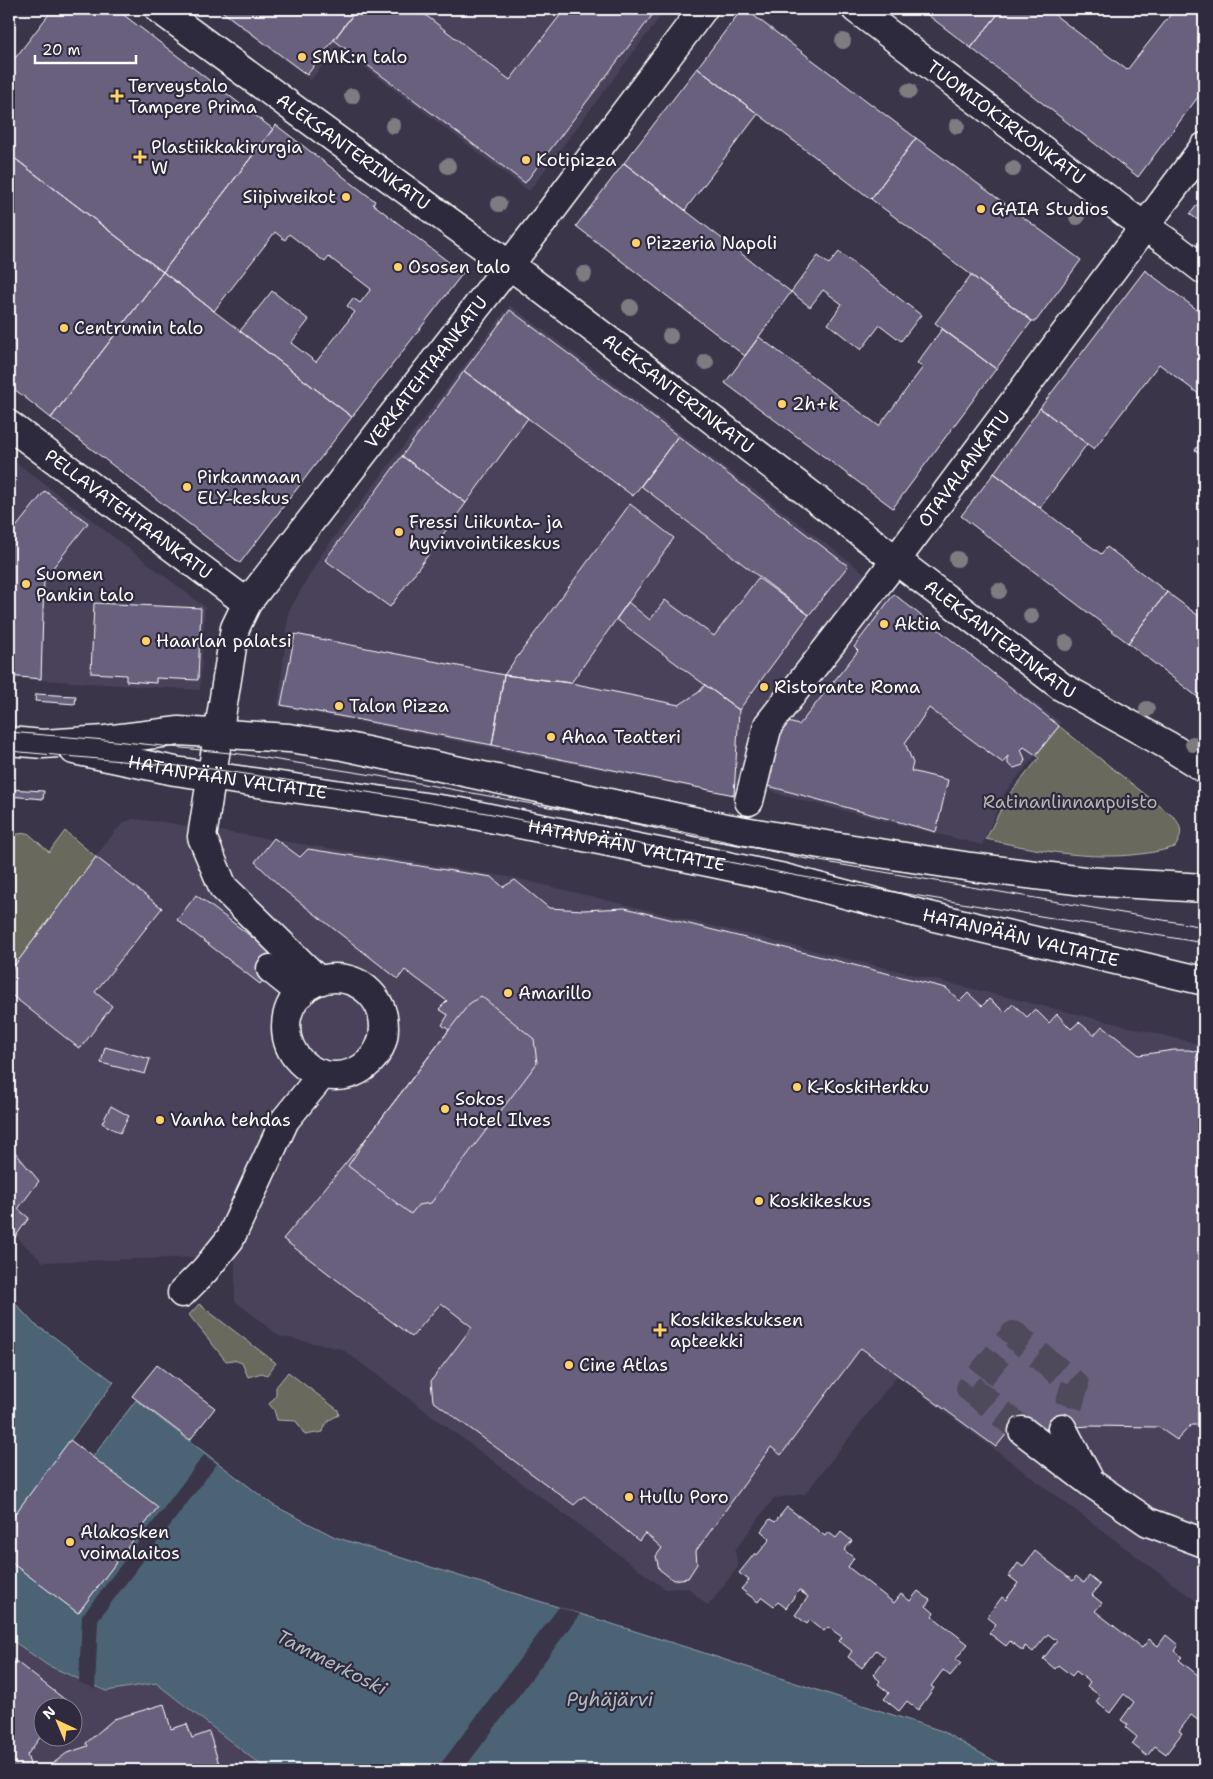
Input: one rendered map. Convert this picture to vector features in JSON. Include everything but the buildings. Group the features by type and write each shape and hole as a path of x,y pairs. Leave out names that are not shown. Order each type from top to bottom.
{"street":[{"name":"ALEKSANTERINKATU","path":"159,9 509,265 1062,687 1167,745 1204,768"},
{"name":"VERKATEHTAANKATU","path":"310,987 223,887 202,837 235,628 246,603 509,265 703,9"},
{"name":"TUOMIOKIRKONKATU","path":"856,9 1204,270"},
{"name":"OTAVALANKATU","path":"749,801 768,725 896,560 1204,147"},
{"name":"PELLAVATEHTAANKATU","path":"9,425 246,603"},
{"name":"HATANPÄÄN VALTATIE","path":"43,744 105,740 180,731 289,738 343,746 721,827 820,844 971,867 1084,881 1204,888"},
{"name":"HATANPÄÄN VALTATIE","path":"9,741 43,744 175,771 460,812 784,878 913,912 1204,981"},
{"path":"271,969 310,987"},
{"path":"334,978 351,980 366,988 378,1001 384,1017 384,1034 380,1050 369,1064 355,1073 338,1077 322,1075 306,1068 294,1055 288,1042 286,1026 289,1012 295,998 310,987 334,978"},
{"path":"182,1293 205,1270 230,1239 285,1120 322,1075"},
{"path":"1062,1428 1091,1483"},
{"path":"1023,1431 1091,1483 1148,1522 1204,1543"}],"shaded area":[{"path":"216,9 666,9 529,191 338,47 311,80"},
{"path":"510,305 867,575 752,724 735,796 278,706 289,611 321,555"},
{"path":"9,457 205,607 200,690 9,678"},
{"path":"886,592 1061,723 1004,794 982,845 780,795 761,784 777,719"},
{"name":"Koskikeskus","path":"133,819 163,822 515,878 1204,1045 1204,1607 897,1376 805,1494 774,1498 735,1550 738,1567 708,1606 688,1588 665,1589 342,1349 279,1336 235,1301 235,1256 43,1262 9,1230 9,973 115,831 125,822"},
{"path":"9,1638 47,1665 106,1691 156,1683 267,1770 9,1770"}],"green space":[{"name":"Ratinanlinnanpuisto","path":"1059,726 1175,818 1181,832 1175,847 1128,855 1080,855 1033,849 986,839 1007,797 1039,758 1036,755"},
{"path":"65,831 96,857 9,973 9,835 28,833 49,852"},
{"path":"199,1304 276,1363 267,1375 262,1373 248,1377 242,1363 234,1360 226,1361 189,1315"},
{"path":"288,1372 338,1410 339,1415 328,1421 323,1432 305,1435 296,1421 277,1420 274,1410 269,1404 276,1396 276,1387"}],"water":[{"path":"9,1291 15,1303 34,1324 114,1382 9,1522"},
{"path":"136,1400 273,1505 335,1537 695,1650 942,1731 998,1763 1006,1770 267,1770 156,1683 106,1691 47,1665 9,1638 9,1573 15,1565 78,1613 158,1507 92,1458"}],"pier":[{"path":"204,1455 217,1464 98,1620 95,1689 79,1682 82,1616"},
{"path":"559,1607 580,1614 463,1770 436,1770"}],"tunnel":[{"path":"1023,1431 970,1388 1014,1335 1075,1385 1062,1428"}],"tram line":[{"path":"9,732 240,754 385,777 674,830 802,858 1204,927"},
{"path":"9,751 212,769 380,794 492,814 798,876 1204,943"}],"place":[{"name":"SMK:n talo","path":"302,57"},
{"name":"Terveystalo Tampere Prima","path":"117,96"},
{"name":"Plastiikkakirurgia W","path":"140,157"},
{"name":"Kotipizza","path":"526,160"},
{"name":"Siipiweikot","path":"346,197"},
{"name":"GAIA Studios","path":"981,209"},
{"name":"Pizzeria Napoli","path":"636,243"},
{"name":"Ososen talo","path":"398,267"},
{"name":"Centrumin talo","path":"64,328"},
{"name":"2h+k","path":"782,404"},
{"name":"Pirkanmaan ELY-keskus","path":"187,487"},
{"name":"Fressi Liikunta- ja hyvinvointikeskus","path":"399,532"},
{"name":"Suomen Pankin talo","path":"26,584"},
{"name":"Aktia","path":"884,624"},
{"name":"Haarlan palatsi","path":"146,641"},
{"name":"Ristorante Roma","path":"764,687"},
{"name":"Talon Pizza","path":"339,706"},
{"name":"Ahaa Teatteri","path":"551,737"},
{"name":"Amarillo","path":"508,993"},
{"name":"K-KoskiHerkku","path":"797,1087"},
{"name":"Sokos Hotel Ilves","path":"445,1109"},
{"name":"Vanha tehdas","path":"160,1120"},
{"name":"Koskikeskus","path":"759,1201"},
{"name":"Koskikeskuksen apteekki","path":"660,1330"},
{"name":"Cine Atlas","path":"569,1365"},
{"name":"Hullu Poro","path":"629,1497"},
{"name":"Alakosken voimalaitos","path":"70,1542"}],"water label":[{"name":"Tammerkoski","path":"332,1662"},
{"name":"Pyhäjärvi","path":"610,1699"}]}
